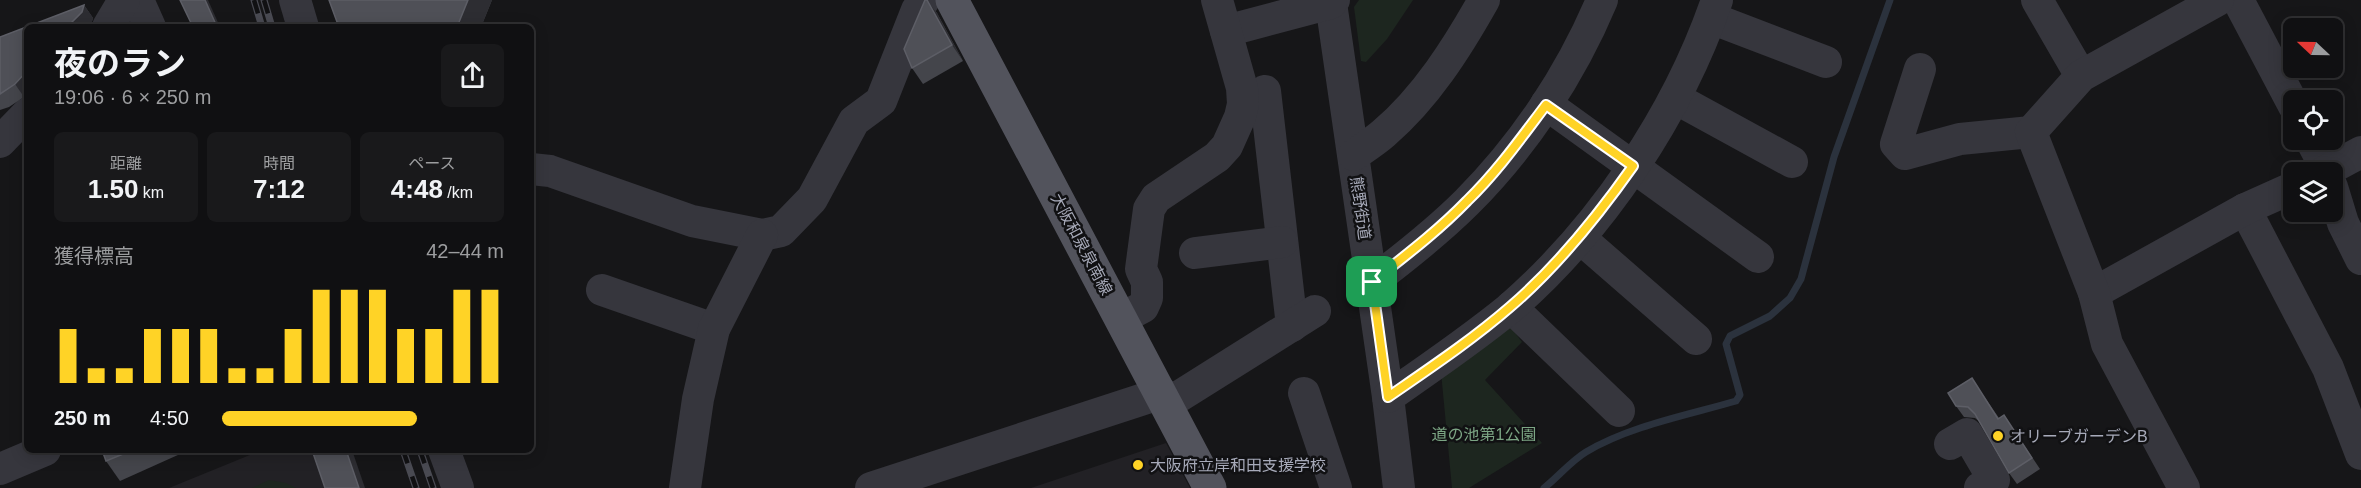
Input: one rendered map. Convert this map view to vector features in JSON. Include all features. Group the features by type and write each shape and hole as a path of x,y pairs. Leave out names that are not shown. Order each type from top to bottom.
{"main road":[{"name":"大阪和泉泉南線","path":"952,0 1165,399 1210,488"}],"street":[{"path":"110,24 124,0"},
{"path":"138,0 149,24"},
{"path":"294,0 302,24"},
{"path":"534,169 550,171 692,221 762,235 781,231 812,199 854,121 881,101 917,10 924,0"},
{"path":"1122,318 1143,307 1147,298 1147,282 1142,269 1149,209 1156,198 1217,157 1227,146 1240,117 1243,104 1242,88 1217,0"},
{"path":"1354,155 1384,133 1415,101 1442,68 1484,0"},
{"path":"1372,282 1436,230 1495,172 1546,105 1573,59 1602,0"},
{"path":"2037,0 2081,76"},
{"path":"1920,69 1896,144 1905,154 1960,139 2031,132 2081,76 2217,0"},
{"path":"2238,0 2286,90"},
{"path":"1226,31 1289,7 1333,2"},
{"name":"熊野街道","path":"1333,2 1399,488"},
{"path":"1388,397 1463,345 1511,307 1580,238 1633,166 1675,98 1714,9 1826,63"},
{"path":"872,488 1165,399 1304,318 1282,242 1264,91"},
{"path":"1675,98 1792,162"},
{"path":"1546,105 1758,257"},
{"path":"0,142 24,117"},
{"path":"2031,132 2094,293 2107,344 2184,488"},
{"path":"2343,165 2361,152"},
{"path":"2094,293 2245,209 2283,192"},
{"path":"2245,209 2328,368 2361,454"},
{"path":"2343,222 2361,259"},
{"path":"685,488 698,399 714,328 762,235"},
{"path":"1580,238 1696,339"},
{"path":"1195,253 1282,242"},
{"path":"602,290 714,328"},
{"path":"1511,307 1619,411"},
{"path":"1304,393 1336,488"},
{"path":"1950,444 1967,434 1994,480 1980,488"},
{"path":"0,470 38,453"},
{"path":"445,453 458,488"}],"shaded area":[{"name":"大阪府立岸和田支援学校","path":"1166,443 1190,488 1031,488"},
{"path":"255,453 315,453 328,488 169,488"}],"green space":[{"path":"1359,0 1413,0 1387,39 1366,62 1361,61 1354,7"},
{"name":"道の池第1公園","path":"1507,322 1522,342 1485,380 1542,443 1469,488 1452,488 1441,372"},
{"path":"269,480 286,483 296,488 252,488"}],"building":[{"path":"180,0 205,0 216,24 192,24"},
{"path":"329,0 468,0 458,24 342,24 337,22"},
{"path":"925,0 952,45 912,68 904,49"},
{"path":"84,5 82,12 70,24 34,24"},
{"path":"24,28 24,74 15,84 0,94 0,37"},
{"name":"オリーブガーデンB","path":"1972,378 1998,419 2004,415 2032,458 2009,473 1975,414 1968,407 1956,406 1948,393"},
{"path":"103,453 126,453 106,461"},
{"path":"313,453 347,453 359,488 325,488"}],"waterway":[{"path":"1544,488 1580,456 1603,443 1640,428 1736,401 1740,395 1726,344 1730,336 1770,316 1790,298 1801,279 1834,157 1890,0"}],"railway":[{"path":"254,0 261,24"},
{"path":"264,0 271,24"},
{"path":"404,453 416,488"},
{"path":"421,453 433,488"}],"place":[{"name":"オリーブガーデンB","path":"1998,436"},
{"name":"大阪府立岸和田支援学校","path":"1138,465"}],"route":[{"path":"1546,105 1633,166 1580,238 1511,307 1463,345 1388,397 1372,282 1467,202 1495,172 1546,105"}]}
